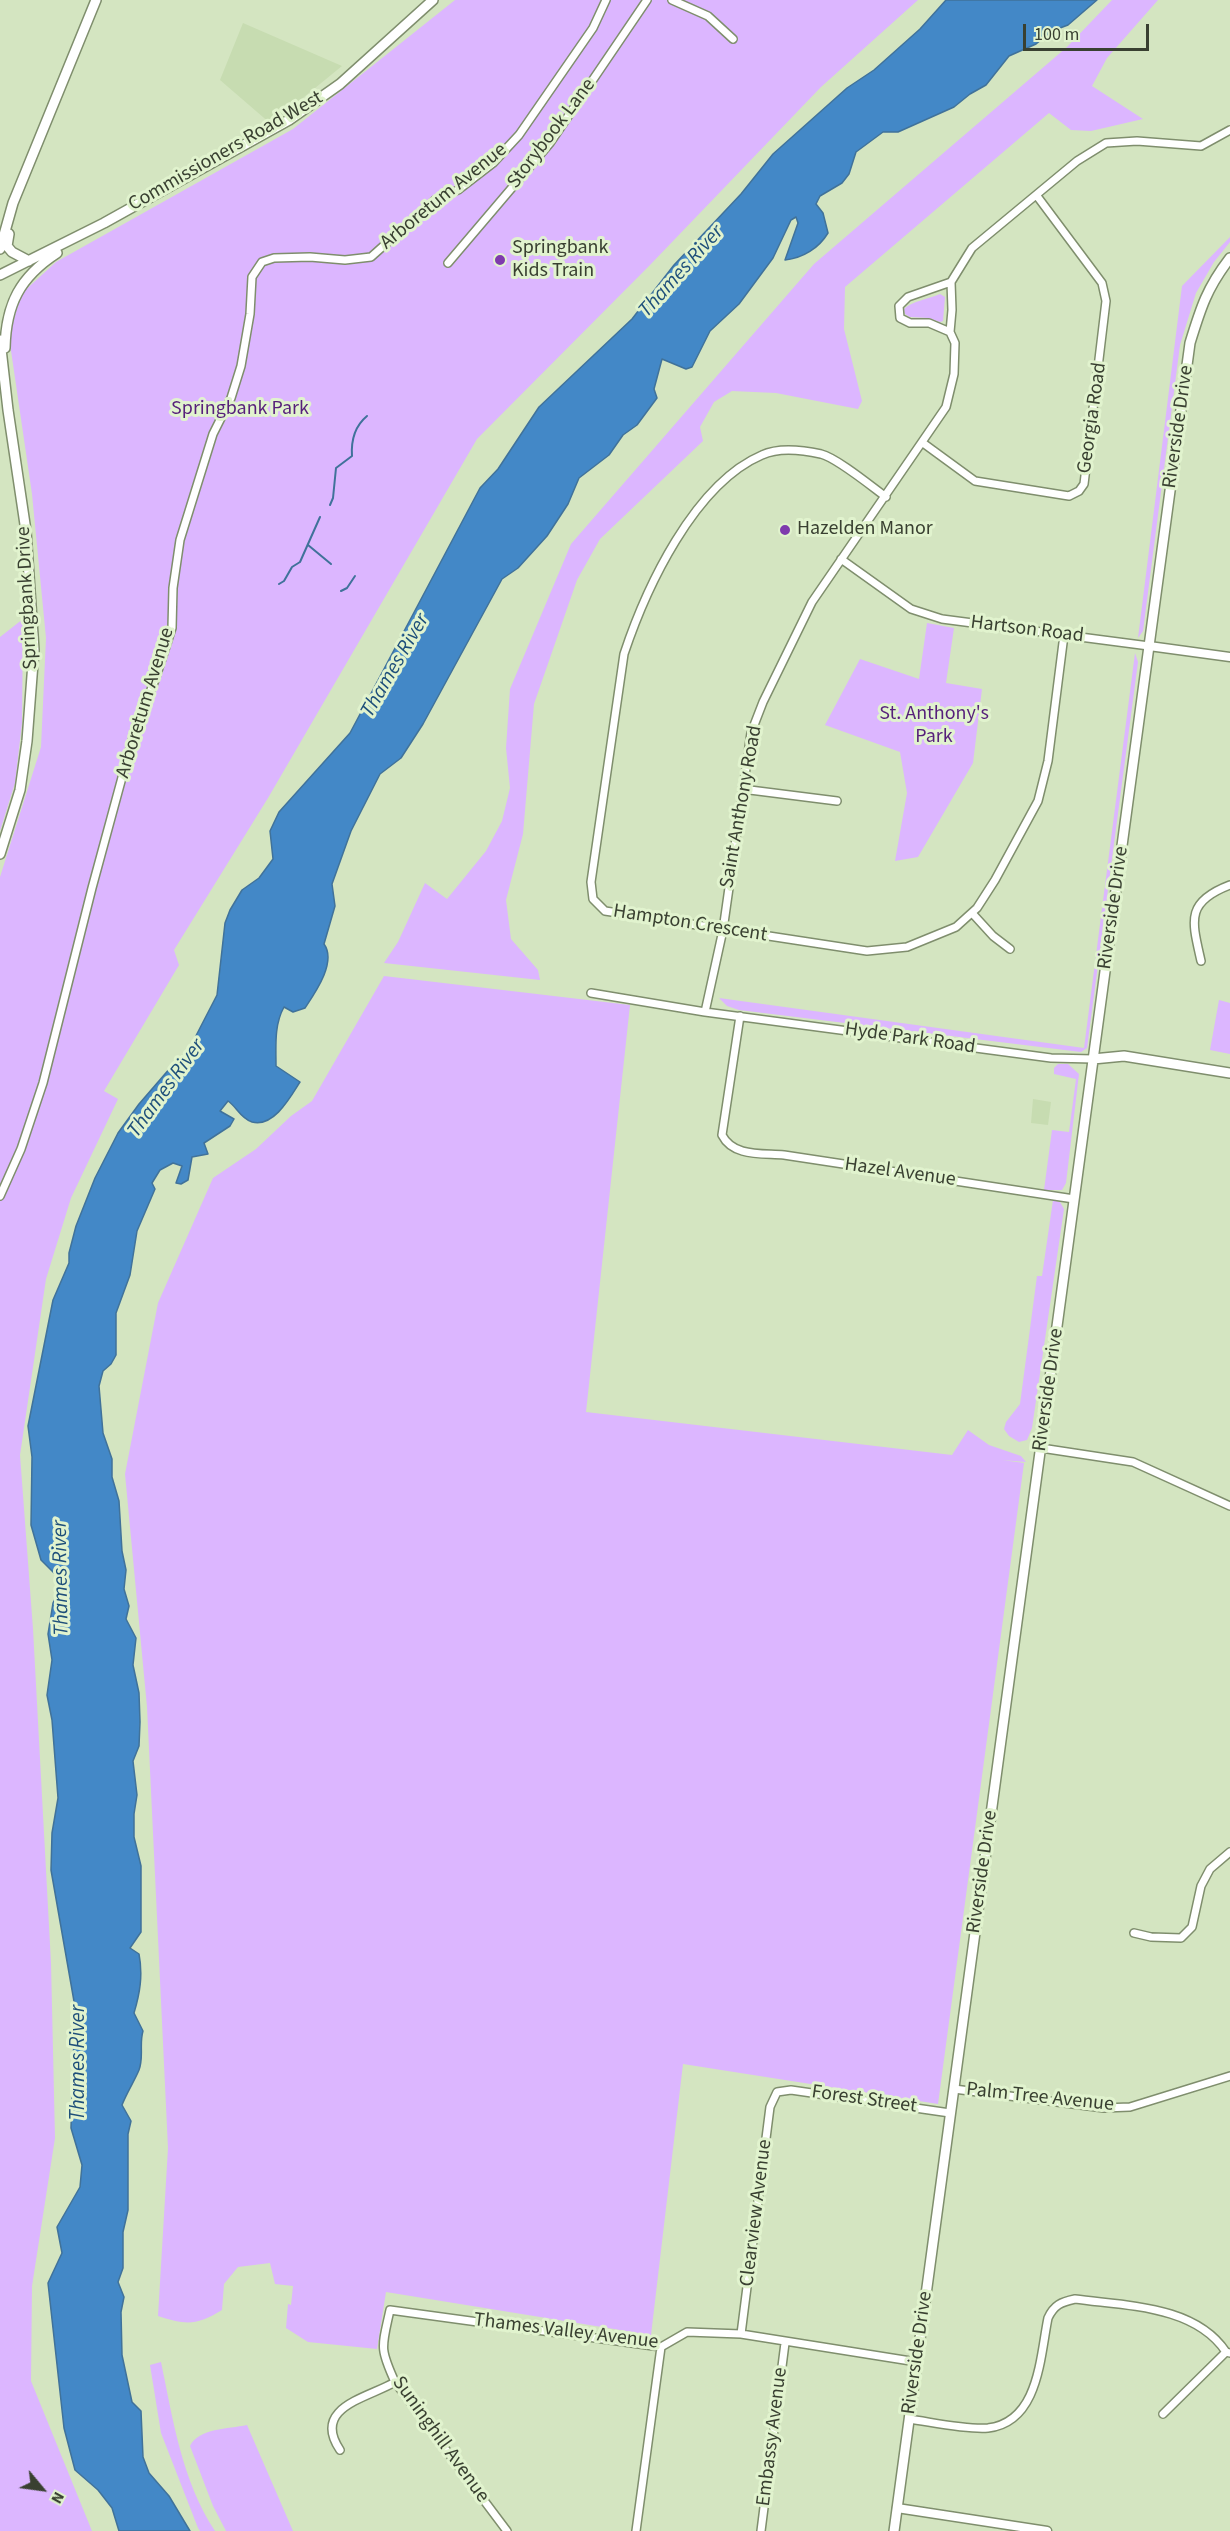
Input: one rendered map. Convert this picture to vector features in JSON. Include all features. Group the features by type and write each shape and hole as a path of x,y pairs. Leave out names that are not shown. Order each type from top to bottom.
{"main road":[{"path":"0,229 13,203 96,0"},
{"name":"Commissioners Road West","path":"0,275 94,228 290,120 340,84 433,0"},
{"path":"0,249 13,203"},
{"path":"13,203 7,246 12,252 29,261"},
{"path":"5,374 6,321 17,293 40,264 94,228"},
{"name":"Riverside Drive","path":"894,2531 1190,343 1201,306 1211,283 1230,258"},
{"name":"Springbank Drive","path":"0,340 26,531 34,650 27,741 20,790 0,855"},
{"name":"Hyde Park Road","path":"1094,1059 1124,1056 1230,1073"}],"street":[{"name":"Arboretum Avenue","path":"600,13 602,0"},
{"name":"Arboretum Avenue","path":"0,1196 21,1149 43,1083 133,736 172,628 173,588 180,540 213,434 231,398 241,366 250,314 252,277 262,262 274,258 310,257 345,260 371,257 435,200 458,190 493,163 519,135 593,28 606,0"},
{"name":"Storybook Lane","path":"448,263 550,143 647,0"},
{"path":"672,0 708,16 732,39"},
{"path":"950,332 929,323 910,323 900,318 899,306 908,297 951,282 972,248 1077,161 1106,143 1137,141 1201,146 1230,130"},
{"name":"Georgia Road","path":"923,443 975,481 1069,496 1079,491 1084,484 1106,301 1102,283 1037,196"},
{"name":"Saint Anthony Road","path":"705,1012 723,930 751,733 763,702 812,602 946,407 954,374 955,354 955,343 950,332 951,282"},
{"name":"Hampton Crescent","path":"886,497 823,454 790,450 763,454 741,467 711,493 676,538 635,621 624,654 591,882 593,899 605,911 867,951 907,947 956,927 972,913 995,880 1038,801 1048,761 1064,635"},
{"name":"Hartson Road","path":"841,560 911,609 942,619 1230,657"},
{"path":"742,789 837,801"},
{"path":"1201,962 1194,930 1197,908 1210,893 1230,885"},
{"path":"972,913 993,936 1011,949"},
{"name":"Hyde Park Road","path":"591,993 705,1012 1051,1058 1094,1059"},
{"name":"Hazel Avenue","path":"740,1016 722,1135 726,1145 738,1151 796,1157 1074,1199"},
{"path":"1041,1448 1133,1462 1230,1506"},
{"path":"1134,1933 1151,1937 1181,1938 1192,1927 1201,1887 1210,1869 1230,1852"},
{"name":"Palm Tree Avenue","path":"954,2089 1104,2108 1130,2107 1230,2076"},
{"name":"Forest Street","path":"777,2092 791,2090 950,2113"},
{"name":"Clearview Avenue","path":"741,2334 770,2108 777,2092"},
{"path":"909,2419 988,2428 1006,2422 1022,2411 1033,2392 1048,2318 1052,2309 1061,2302 1074,2299 1166,2313 1196,2323 1228,2352 1163,2414"},
{"name":"Thames Valley Avenue","path":"390,2310 661,2347 687,2332 741,2334 785,2343 917,2362"},
{"name":"Suninghill Avenue","path":"390,2310 382,2346 383,2356 395,2382 507,2531"},
{"name":"Embassy Avenue","path":"761,2531 785,2343"},
{"path":"636,2531 661,2347"},
{"path":"340,2450 333,2440 333,2420 339,2410 356,2399 395,2382"},
{"path":"897,2508 1047,2531"}],"shaded area":[{"path":"243,23 342,66 271,124 220,80"},
{"path":"1033,1099 1051,1102 1048,1125 1031,1123"}],"green space":[{"name":"Springbank Park","path":"455,0 918,0 821,87 650,265 477,439 268,798 174,950 179,965 104,1091 118,1099 71,1198 46,1279 20,1455 33,1629 51,1963 55,2138 32,2286 31,2381 92,2531 0,2531 0,877 41,747 46,638 32,494 9,337 21,294 56,262 293,129"},
{"path":"1112,0 1158,0 1107,58 1092,86 1143,119 1091,131 1071,130 1049,113 845,287 844,329 862,401 858,409 776,393 732,391 714,402 700,427 703,441 600,539 577,580 534,704 523,834 506,900 511,939 538,970 540,980 384,963 398,942 425,883 447,899 486,851 502,821 510,788 506,748 510,689 571,544 814,264 1067,47"},
{"path":"1230,237 1230,242 1214,262 1196,293 1180,345 1143,631 1138,638 1182,286"},
{"path":"940,294 945,297 943,321 910,317 905,314 904,309 907,306"},
{"path":"23,619 22,723 15,783 0,831 0,637"},
{"name":"St. Anthony's Park","path":"927,623 954,628 946,683 982,689 973,763 918,857 895,861 907,793 900,752 825,725 860,659 919,679"},
{"path":"1135,653 1138,662 1087,1048 1081,1052 739,1010 727,1006 719,998 1084,1048"},
{"path":"384,976 630,1005 586,1412 952,1455 968,1430 989,1445 1021,1456 1026,1462 1002,1460 1024,1463 938,2104 683,2064 651,2335 386,2292 377,2349 308,2342 286,2328 288,2304 291,2305 293,2286 275,2284 270,2263 238,2267 224,2284 222,2310 205,2319 184,2322 158,2316 168,2148 147,1707 125,1474 158,1303 213,1178 256,1149 291,1116 312,1101"},
{"path":"1219,1000 1230,1003 1230,1054 1210,1050"},
{"path":"1058,1064 1068,1064 1079,1074 1066,1183 1062,1190 1044,1190 1052,1130 1069,1132 1076,1079 1054,1074 1054,1068"},
{"path":"1053,1200 1060,1202 1064,1209 1032,1428 1027,1440 1019,1442 1009,1436 1004,1429 1006,1422 1020,1404 1037,1276 1042,1276"},
{"path":"161,2362 180,2450 194,2492 215,2531 200,2531 198,2528 161,2433 150,2365"},
{"path":"247,2425 293,2531 226,2531 213,2506 190,2446 194,2440 207,2432"}],"water":[{"name":"Thames River","path":"946,0 1097,0 1068,25 1052,31 1036,44 1009,56 986,85 954,107 898,132 883,132 856,152 849,174 842,183 820,196 816,204 823,213 828,233 820,243 804,255 785,260 798,223 796,217 791,220 773,258 739,304 710,331 692,367 686,369 662,359 654,389 657,398 637,425 623,435 609,455 579,478 568,504 547,536 518,568 502,579 423,724 401,758 380,774 351,831 332,884 335,906 324,944 328,959 323,977 305,1008 293,1012 284,1007 279,1021 276,1036 276,1066 300,1082 281,1110 260,1123 248,1120 228,1101 220,1111 234,1119 230,1126 204,1143 208,1154 192,1157 188,1180 181,1184 176,1183 182,1166 173,1163 160,1170 152,1183 155,1189 137,1231 130,1275 116,1313 116,1355 103,1371 99,1386 103,1433 112,1459 112,1477 119,1501 122,1551 126,1570 124,1589 129,1606 126,1619 136,1638 133,1665 139,1693 140,1722 139,1746 133,1761 137,1795 134,1837 141,1866 141,1932 130,1948 139,1954 140,1984 134,2013 143,2031 140,2065 122,2105 131,2121 128,2134 128,2210 123,2232 123,2268 118,2282 124,2297 121,2312 122,2355 132,2402 141,2411 143,2457 149,2473 169,2496 190,2531 119,2531 112,2508 98,2490 75,2470 64,2428 48,2283 62,2253 57,2227 80,2187 82,2165 71,2128 75,2007 51,1870 52,1833 58,1798 52,1720 47,1695 52,1660 48,1634 53,1603 63,1582 41,1560 31,1525 32,1457 28,1426 53,1300 69,1263 69,1253 76,1226 95,1178 118,1133 171,1067 186,1055 217,995 225,923 242,890 259,878 273,859 270,831 279,812 350,733 480,488 498,469 539,407 632,319 674,265 741,194 773,154 847,88 874,70 920,29"}],"waterway":[{"path":"330,505 333,498 336,468 352,456 355,434 359,424 367,416"},
{"path":"279,584 284,581 292,567 300,562 320,517"},
{"path":"308,545 331,564"},
{"path":"341,591 347,588 355,576"}],"place":[{"name":"Springbank Kids Train","path":"500,260"},
{"name":"Hazelden Manor","path":"785,530"}]}
